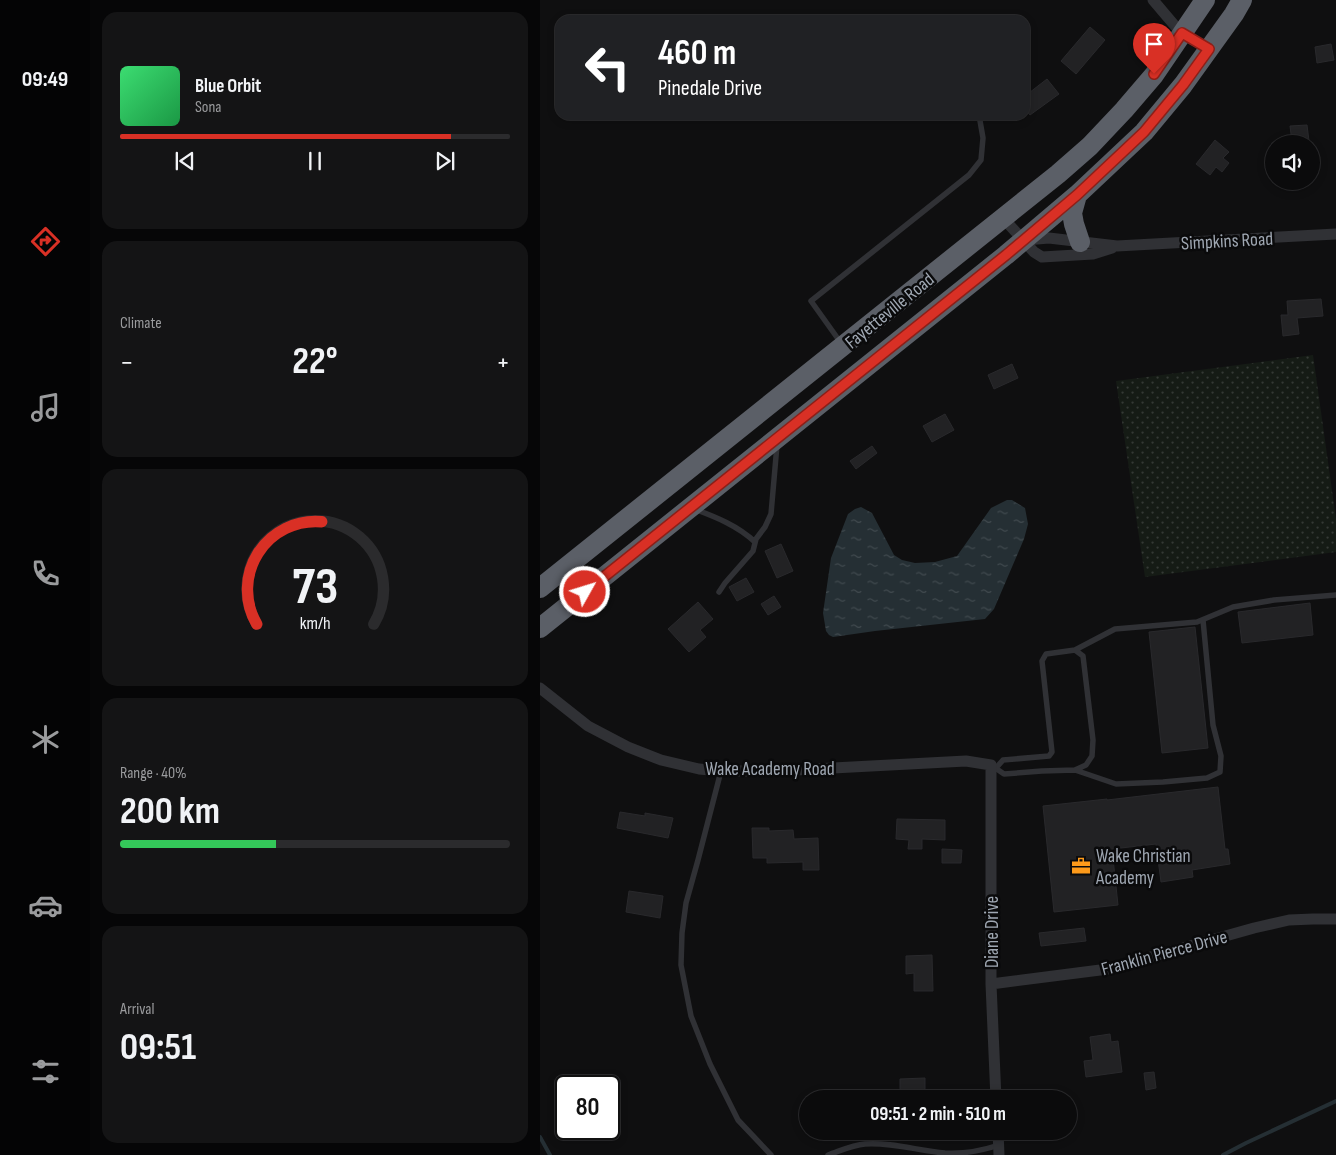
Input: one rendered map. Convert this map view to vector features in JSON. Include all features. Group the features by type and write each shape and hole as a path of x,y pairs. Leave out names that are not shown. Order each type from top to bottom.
{"highway":[{"name":"Fayetteville Road","path":"540,588 1004,219 1090,146 1154,74 1205,0"},
{"name":"Fayetteville Road","path":"540,628 1023,241 1077,195 1144,132 1183,85 1242,0"},
{"path":"1077,195 1072,214 1080,242"}],"street":[{"path":"1153,0 1182,33 1209,49"},
{"name":"Simpkins Road","path":"1004,219 1023,241 1042,257 1093,254 1117,246"},
{"name":"Simpkins Road","path":"1023,241 1049,238 1117,246 1336,234"},
{"name":"Wake Academy Road","path":"540,688 588,726 628,748 661,760 699,769 721,772 966,761 993,767"},
{"name":"Diane Drive","path":"993,767 991,984 996,1090"},
{"name":"Franklin Pierce Drive","path":"991,984 1108,969 1289,920 1336,920"}],"lane":[{"path":"843,347 811,301 969,176 981,160 983,138 980,120"},
{"path":"719,592 753,551 771,514 777,438"},
{"path":"690,508 714,517 744,532 756,542"},
{"path":"1203,620 1213,725 1221,756 1220,772 1207,778 1116,784 1075,770 1004,774 993,767 1003,760 1049,756 1052,752 1042,660 1046,654 1076,650 1115,629 1198,622 1233,607 1274,600 1336,595"},
{"path":"1075,770 1086,765 1092,756 1093,740 1083,656 1076,650"},
{"path":"721,772 686,903 682,933 681,965 691,1016 710,1064 738,1120 771,1155"},
{"path":"828,1155 852,1146 866,1144 882,1144 945,1153 999,1150"}],"shaded area":[{"path":"1313,355 1336,519 1336,552 1145,577 1116,381"}],"water":[{"path":"1007,500 1012,500 1025,508 1028,524 1024,539 994,609 985,619 833,637 826,631 823,613 831,558 848,514 861,507 872,513 894,555 902,560 915,563 935,562 957,556 991,508"}],"building":[{"path":"1090,27 1105,40 1076,74 1061,61"},
{"path":"1331,44 1334,60 1317,63 1315,47"},
{"path":"1047,79 1059,94 1030,115 1030,92"},
{"path":"1307,125 1308,135 1291,135 1290,126"},
{"path":"1215,140 1229,152 1223,158 1229,163 1222,172 1216,167 1210,175 1196,164"},
{"path":"1321,299 1323,316 1297,318 1299,334 1283,336 1281,315 1288,315 1287,301"},
{"path":"1012,364 1018,378 994,389 988,375"},
{"path":"945,414 954,430 932,442 923,426"},
{"path":"872,446 877,453 856,469 850,461"},
{"path":"781,544 793,571 777,578 765,551"},
{"path":"746,578 754,592 737,601 729,587"},
{"path":"774,596 781,607 768,615 761,604"},
{"path":"698,602 713,619 700,630 706,637 689,652 668,629"},
{"path":"1310,603 1313,635 1242,643 1238,612"},
{"path":"1195,627 1208,748 1162,753 1149,632"},
{"path":"1218,787 1225,849 1228,849 1230,864 1192,870 1193,877 1161,882 1156,844 1112,849 1118,905 1054,912 1043,806"},
{"path":"620,812 645,816 645,813 673,818 668,838 617,828"},
{"path":"897,819 945,820 945,840 922,839 922,849 908,849 909,840 896,839"},
{"path":"752,828 769,828 769,831 793,830 794,839 818,838 819,870 803,870 803,862 767,863 767,858 753,858"},
{"path":"942,849 962,850 961,863 942,863"},
{"path":"629,891 663,896 660,918 626,912"},
{"path":"1084,928 1086,941 1041,946 1039,933"},
{"path":"932,955 933,991 914,991 914,973 906,974 906,956"},
{"path":"1110,1034 1111,1042 1118,1041 1122,1072 1086,1077 1084,1061 1093,1060 1090,1037"},
{"path":"1154,1072 1156,1088 1146,1090 1144,1073"},
{"path":"925,1078 925,1090 900,1090 900,1079"}],"waterway":[{"path":"1223,1155 1336,1101"},
{"path":"540,1137 550,1155"}],"place":[{"name":"Wake Christian Academy","path":"1081,866"}],"route":[{"path":"585,592 1006,255 1077,195 1144,132 1183,85 1209,49 1182,33 1154,74"}]}
